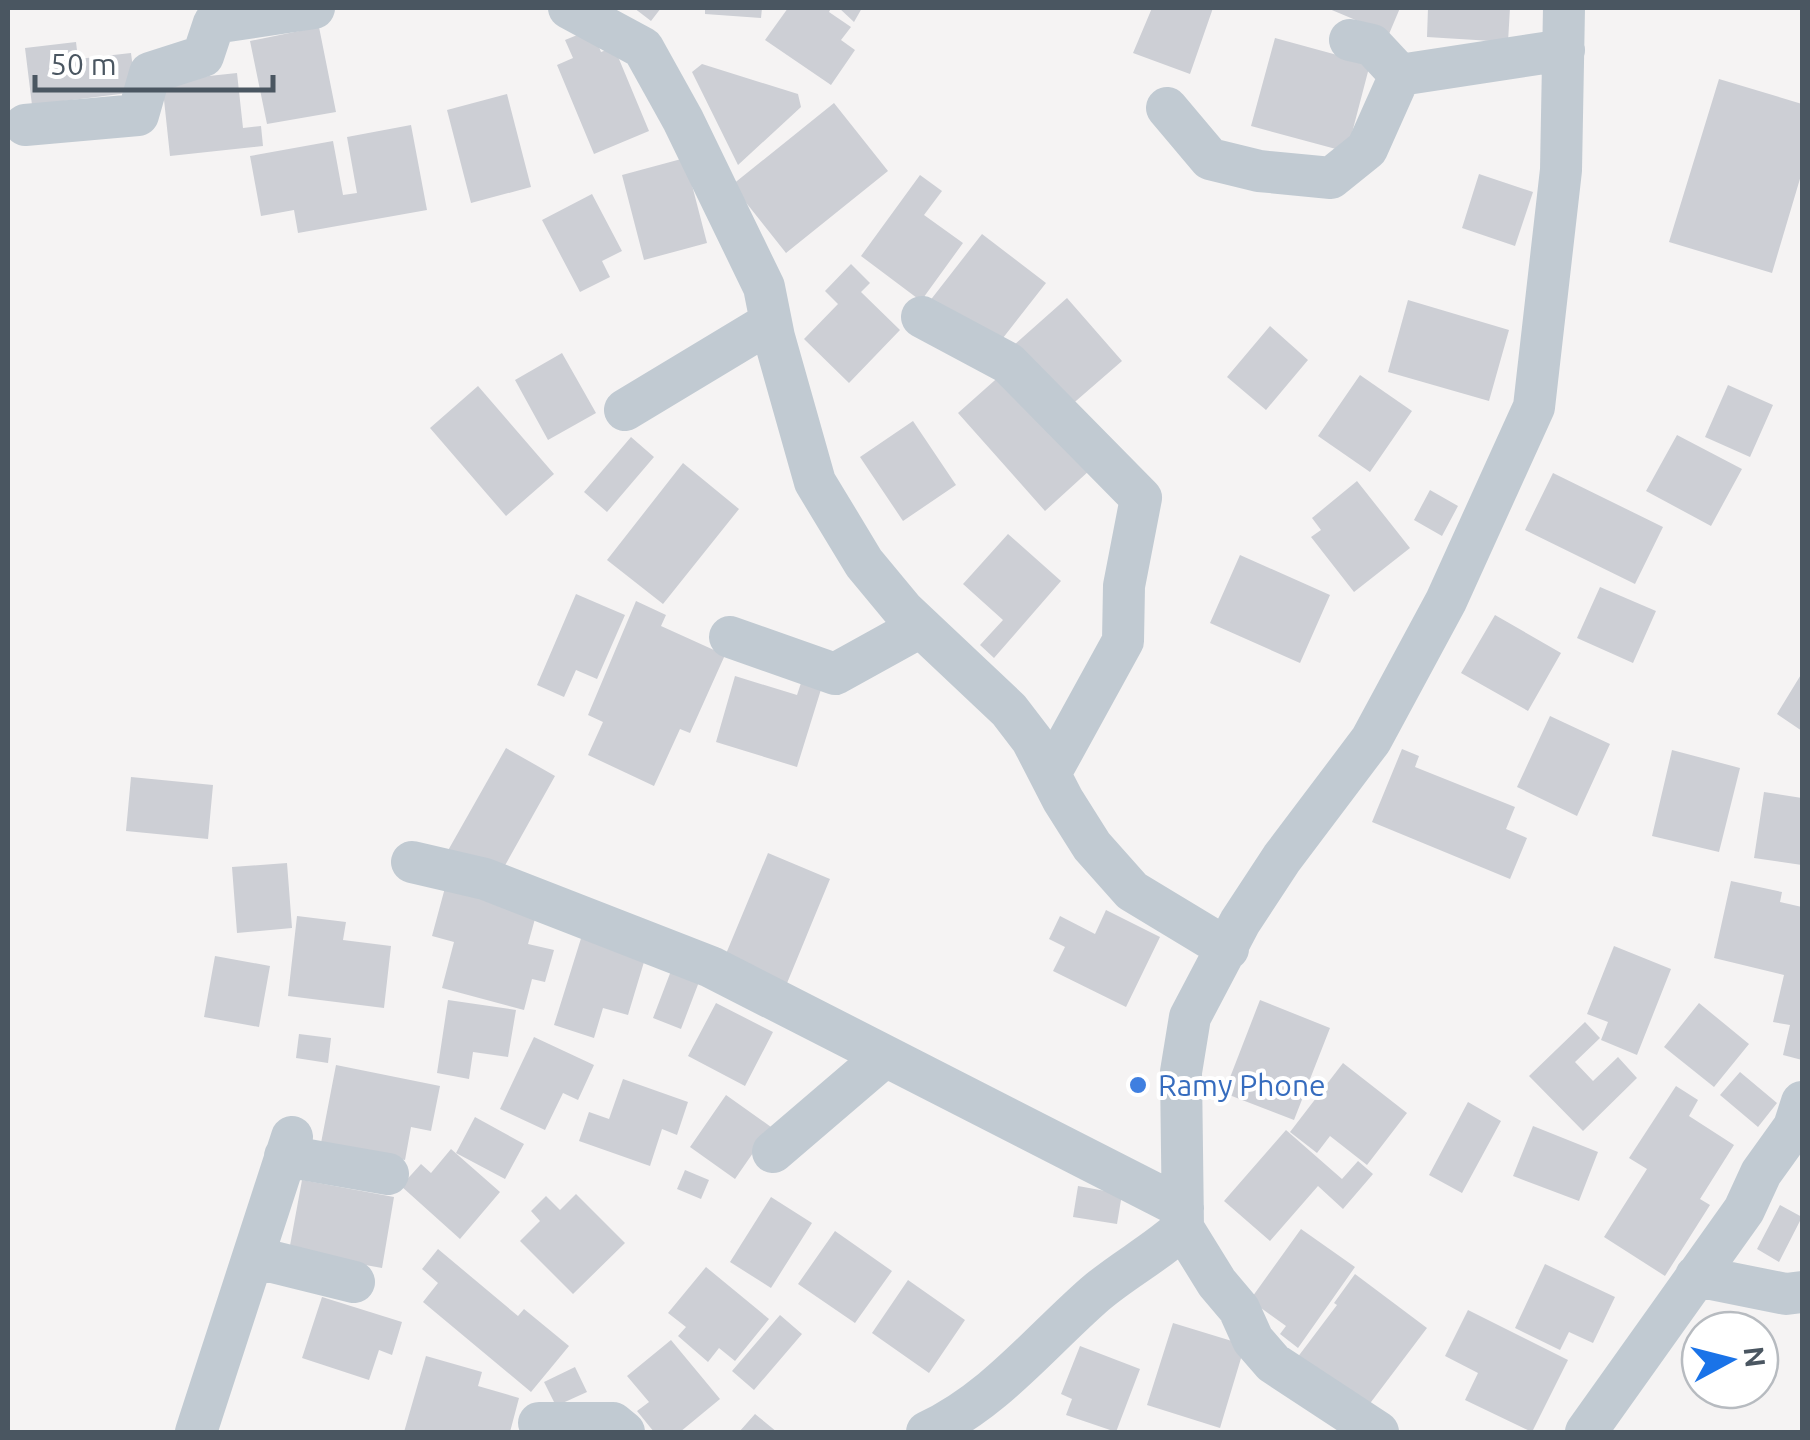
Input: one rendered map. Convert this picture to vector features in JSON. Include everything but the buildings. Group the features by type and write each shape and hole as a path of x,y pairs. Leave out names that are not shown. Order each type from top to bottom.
{"street":[{"path":"25,125 138,116 150,73 202,56 214,23 314,8"},
{"path":"569,8 643,48 683,120 764,287 815,482 864,562 920,626 1009,710 1032,740 1092,846 1132,891 1228,948"},
{"path":"1378,1432 1273,1363 1253,1340 1238,1309 1217,1283 1183,1218 1181,1072 1190,1017 1240,922 1282,858 1371,740 1446,600 1534,406 1561,170 1564,8"},
{"path":"1350,40 1372,45 1400,75"},
{"path":"1400,75 1564,50"},
{"path":"1167,108 1210,159 1258,172 1331,178 1367,150 1400,75"},
{"path":"922,317 1008,363 1141,498 1124,586 1124,640 1051,772"},
{"path":"625,410 771,322"},
{"path":"730,637 835,674 920,626"},
{"path":"412,862 484,879 711,966 1183,1218"},
{"path":"772,1152 884,1057"},
{"path":"1586,1432 1744,1210 1761,1173 1794,1127 1802,1102"},
{"path":"196,1432 288,1146 388,1174"},
{"path":"927,1432 954,1420 1020,1368 1097,1292 1156,1252 1183,1218"},
{"path":"253,1257 354,1282"},
{"path":"1696,1276 1786,1294 1802,1292"},
{"path":"539,1424 613,1423 624,1432"}],"place":[{"name":"Ramy Phone","path":"1138,1085"}]}
